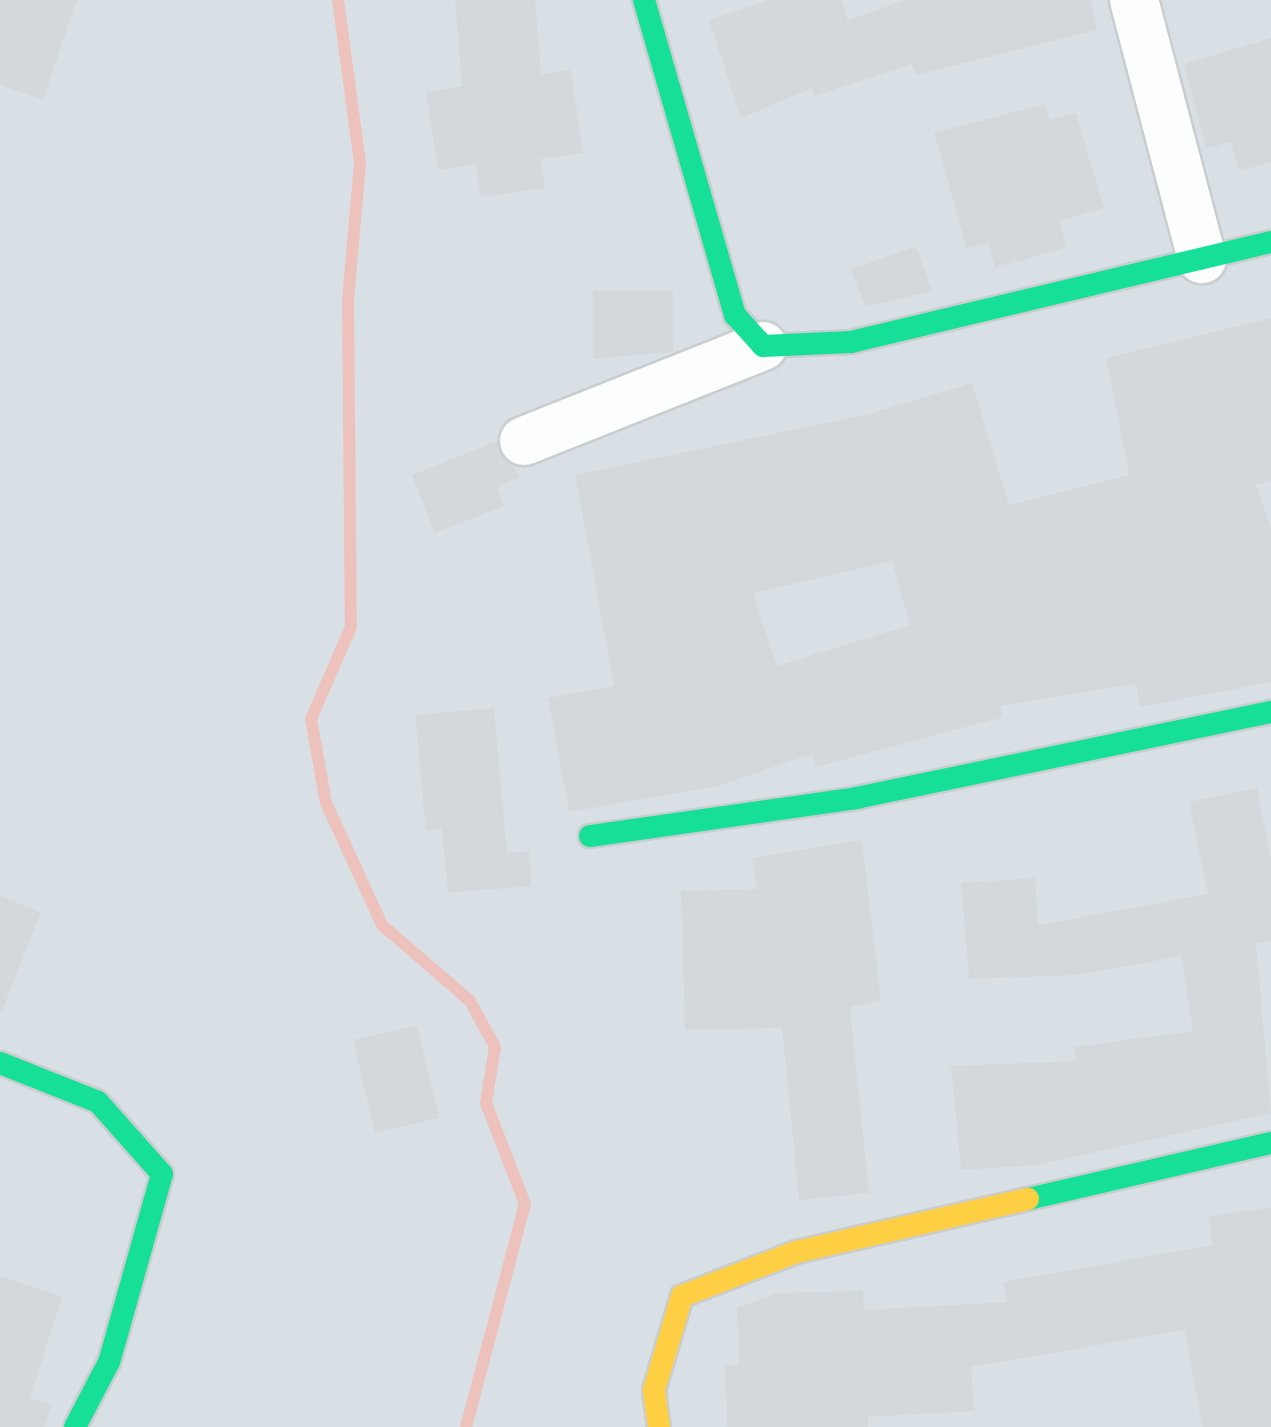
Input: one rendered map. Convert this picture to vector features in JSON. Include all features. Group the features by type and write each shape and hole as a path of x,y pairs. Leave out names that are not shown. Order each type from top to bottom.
{"street":[{"path":"644,0 735,315 762,346"},
{"path":"1134,0 1202,259"},
{"path":"524,440 762,346 851,342 1271,242"},
{"path":"590,836 856,798 1271,712"},
{"path":"0,1064 98,1102 162,1174 109,1362 75,1427"},
{"path":"659,1427 654,1390 682,1296 796,1252 1271,1142"}],"shaded area":[{"path":"0,0 1271,0 1271,1427 0,1427"}],"building":[{"path":"0,0 77,0 43,100 0,85"},
{"path":"455,0 535,0 541,74 571,70 583,153 540,159 545,188 481,197 475,164 438,170 426,92 462,86"},
{"path":"769,0 841,0 848,20 905,0 1091,0 1097,30 916,75 912,64 814,96 812,88 741,118 709,20"},
{"path":"1271,38 1271,162 1239,170 1231,142 1206,148 1184,64"},
{"path":"1045,104 1050,120 1076,113 1104,208 1059,221 1067,247 995,268 988,242 967,248 934,133"},
{"path":"916,246 932,291 865,307 851,269"},
{"path":"593,291 673,291 673,352 593,359"},
{"path":"1271,318 1271,481 1256,485 1271,529 1271,682 1140,707 1136,684 1000,706 1003,717 816,767 812,754 714,787 569,812 548,698 614,686 575,475 869,414 972,383 1009,505 1129,475 1106,358","holes":["892,561 910,625 777,666 753,593"]},
{"path":"497,441 520,477 497,487 504,506 435,533 412,475"},
{"path":"494,708 507,853 529,851 531,886 448,893 442,829 426,831 415,715"},
{"path":"1257,788 1271,859 1271,941 1256,944 1271,1113 1037,1165 961,1170 951,1066 1076,1061 1074,1047 1193,1031 1181,956 1079,975 969,979 961,883 1035,878 1038,925 1208,894 1189,802"},
{"path":"862,840 881,1001 850,1007 869,1193 799,1200 782,1028 685,1030 681,891 757,889 752,858"},
{"path":"0,896 41,912 2,1011 0,1010"},
{"path":"417,1025 439,1118 375,1133 353,1040"},
{"path":"1271,1207 1271,1427 1202,1427 1185,1330 971,1367 974,1411 868,1417 868,1427 727,1427 725,1365 739,1365 737,1308 777,1293 863,1291 864,1310 1007,1302 1003,1282 1213,1245 1208,1217"},
{"path":"0,1276 62,1297 30,1398 52,1404 44,1427 0,1427"}],"waterway":[{"path":"338,0 360,163 348,300 351,627 311,719 326,803 382,925 470,1001 495,1047 486,1103 525,1204 466,1427"}],"traffic: fast":[{"path":"644,0 735,315 763,346 851,342 1271,242"},
{"path":"590,836 856,798 1271,712"},
{"path":"0,1063 98,1102 162,1174 109,1362 75,1427"},
{"path":"1028,1199 1271,1143"}],"traffic: slow":[{"path":"659,1427 654,1390 682,1296 796,1252 1028,1199"}]}
